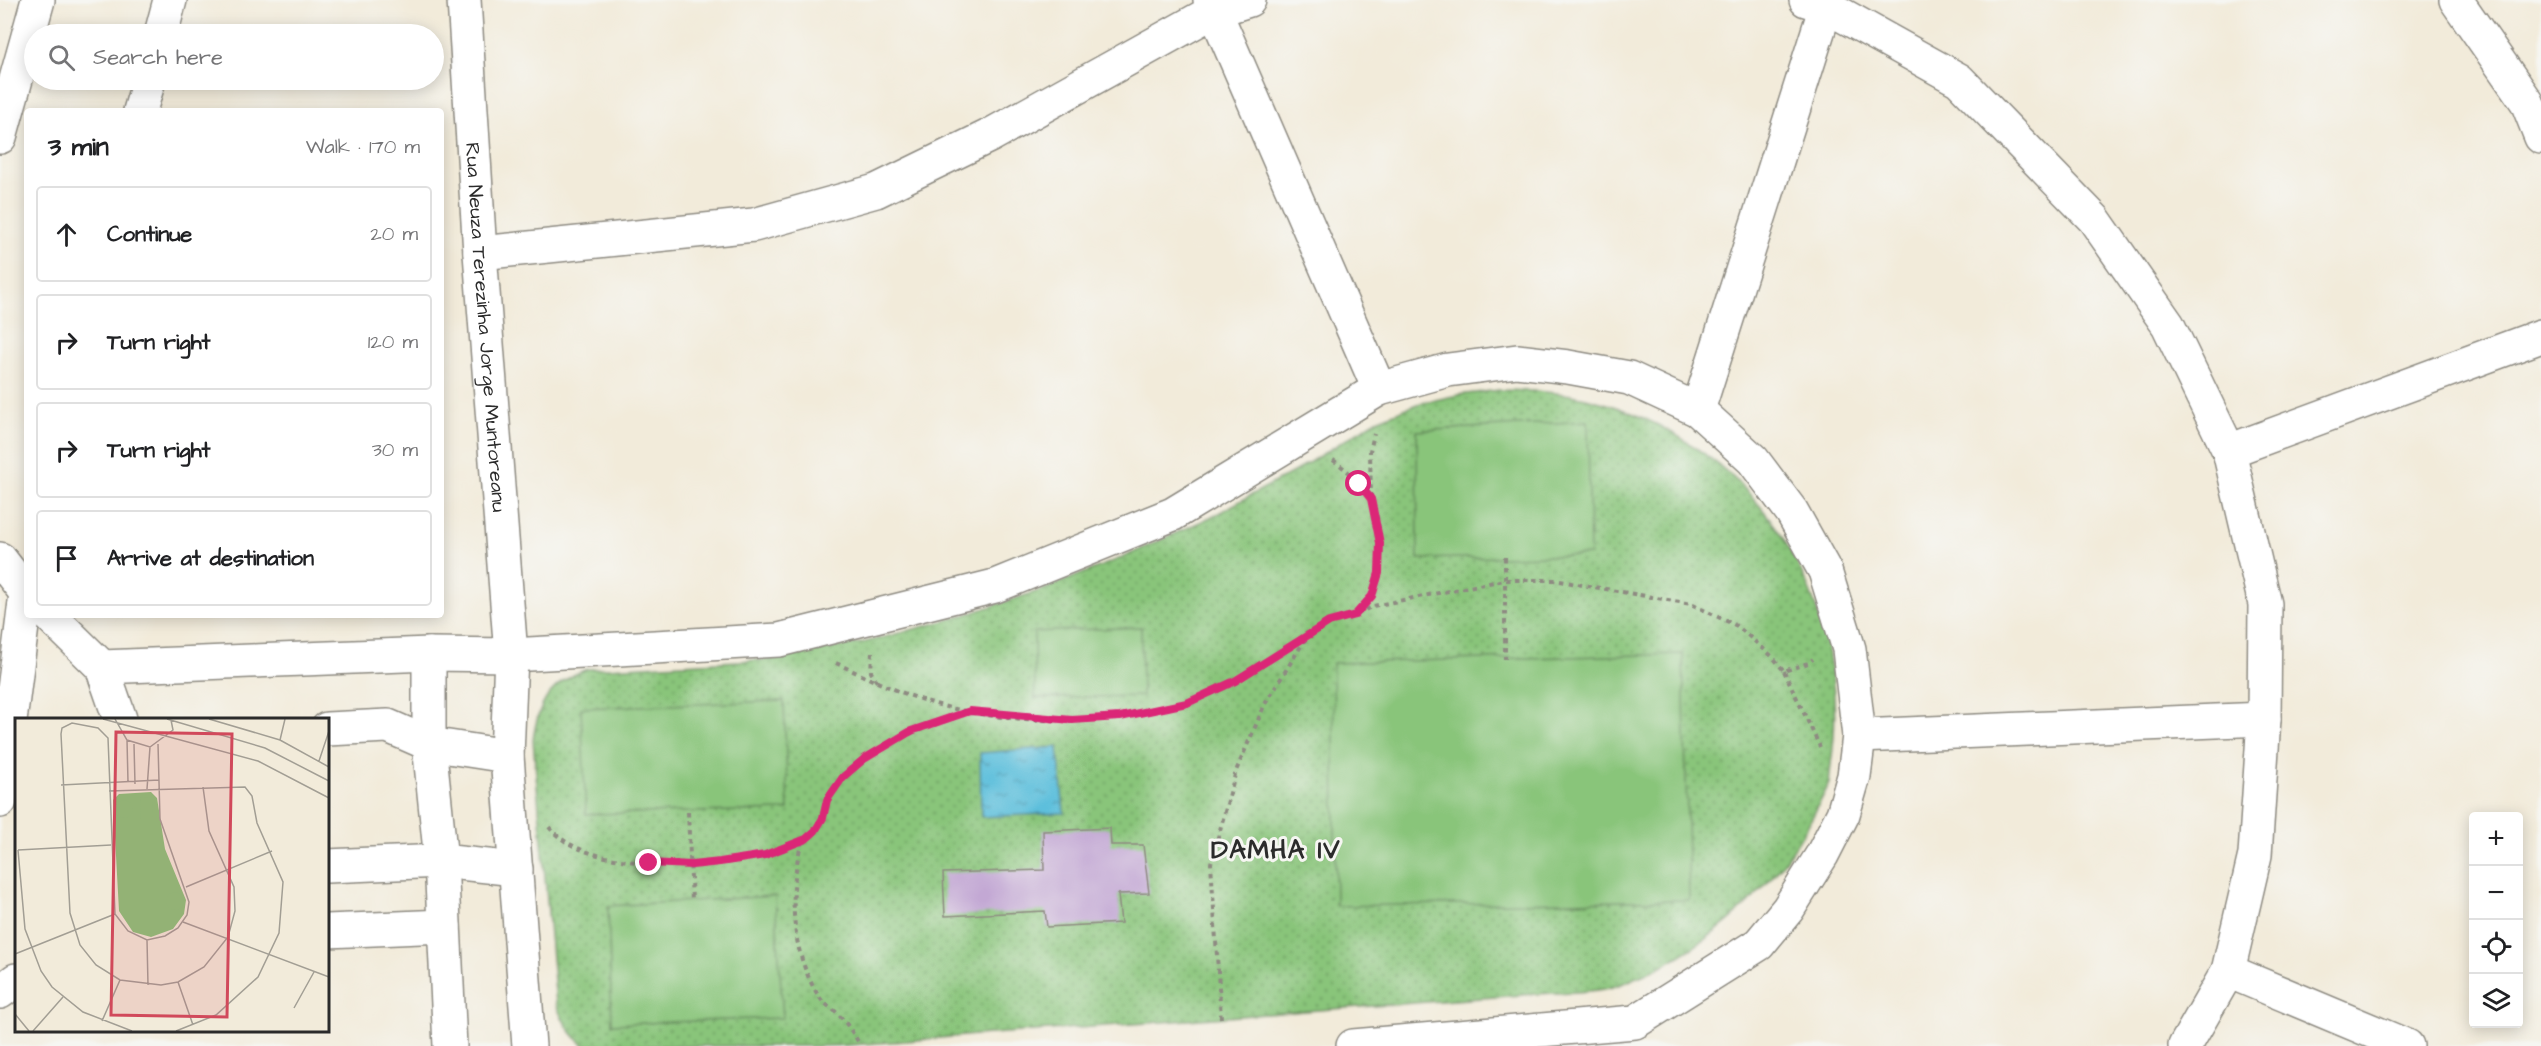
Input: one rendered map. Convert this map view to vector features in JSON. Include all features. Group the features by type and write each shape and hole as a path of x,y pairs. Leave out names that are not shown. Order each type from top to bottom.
{"street":[{"path":"31,24 38,0"},
{"path":"163,24 170,0"},
{"name":"Rua Neuza Terezinha Jorge Muntoreanu","path":"464,0 510,655 507,756 529,1046"},
{"path":"480,253 754,225 876,191 991,135 1212,5 1249,0"},
{"path":"2456,0 2527,102 2541,137"},
{"path":"1698,410 1820,2 1959,80 2094,219 2168,325 2229,451 2265,604 2264,719 2255,855 2228,971 2185,1046"},
{"path":"1212,5 1379,390"},
{"path":"0,137 24,50"},
{"path":"141,108 145,90"},
{"path":"2229,451 2541,336"},
{"path":"102,667 429,654 510,655 779,640 995,586 1173,514 1379,390 1449,370 1517,361 1629,378 1698,410 1753,459 1792,512 1825,571 1849,649 1859,736 1854,776 1843,814 1822,855 1788,909 1759,944 1640,1034 1353,1046"},
{"path":"0,559 24,588"},
{"path":"0,801 29,618"},
{"path":"53,618 102,667 120,718"},
{"path":"429,654 429,744 441,861 450,1046"},
{"path":"1859,736 2264,719"},
{"path":"328,729 388,726 429,744 507,756"},
{"path":"328,866 441,861 516,869"},
{"path":"328,931 444,926"},
{"path":"2228,971 2407,1046"},
{"path":"0,992 15,981"}],"path":[{"path":"1355,615 1372,596 1379,573 1380,543 1371,499 1370,450 1376,426"},
{"path":"1332,459 1347,470 1371,499"},
{"path":"1505,557 1505,659"},
{"path":"832,661 878,682 954,709 1072,720 1120,717 1187,703 1235,681 1329,622 1355,615 1373,606 1504,580 1554,579 1691,604 1737,626 1773,657 1784,671 1825,758"},
{"path":"1221,1018 1211,863 1236,771 1265,704 1306,638"},
{"path":"873,646 870,659 871,672 878,682"},
{"path":"1784,671 1808,663 1815,657"},
{"path":"545,822 557,836 578,849 618,858 692,865 765,855 802,840 815,831 823,818 827,800 843,777 864,759 911,731 970,711"},
{"path":"688,812 692,901"},
{"path":"802,840 796,862 794,888 799,952 820,999 839,1015 859,1043"}],"green space":[{"path":"1499,390 1564,394 1617,407 1676,435 1704,453 1752,497 1773,523 1790,550 1814,601 1833,681 1834,736 1829,783 1802,836 1786,860 1748,903 1704,940 1654,970 1626,982 1609,988 1577,992 817,1046 585,1046 568,1027 556,1004 533,740 538,715 543,705 555,688 564,681 587,669 776,659 866,642 955,618 1042,590 1126,556 1213,516 1297,470 1377,420 1417,404 1458,395"},
{"path":"1588,421 1590,555 1418,559 1417,431"},
{"path":"1141,627 1142,696 1035,698 1034,632"},
{"path":"1683,654 1689,900 1336,906 1333,663"},
{"path":"784,701 788,810 586,814 581,708"},
{"path":"775,896 783,1018 612,1024 608,906"}],"water":[{"path":"1058,747 1064,813 981,817 980,753"}],"building":[{"path":"1110,828 1111,845 1143,845 1149,893 1118,894 1121,923 1047,927 1045,911 945,916 943,873 1044,870 1043,831"}],"district":[{"name":"DAMHA IV","path":"1276,849"}],"route":[{"path":"649,863 692,865 720,862 765,855 806,839 815,831 823,818 827,800 843,777 864,759 911,731 970,711 994,715 1072,720 1120,717 1187,703 1235,681 1329,622 1355,615 1372,596 1379,573 1380,543 1371,499 1359,484"}]}
